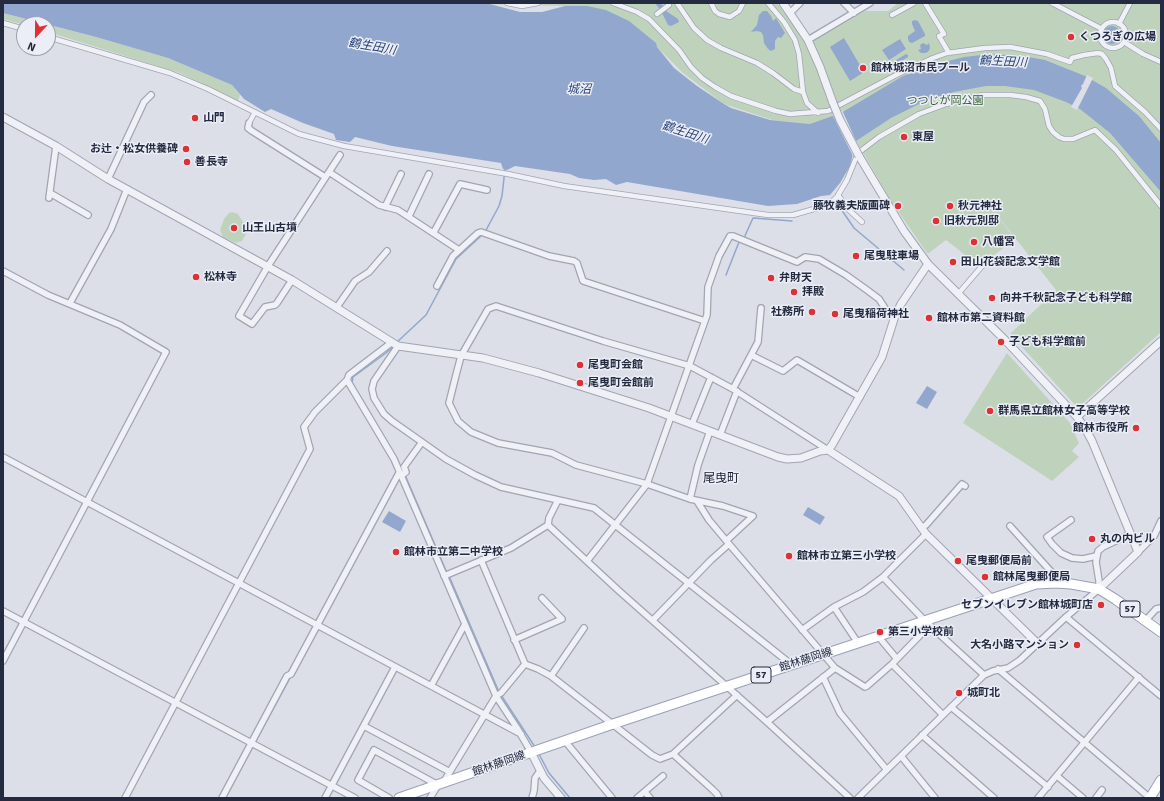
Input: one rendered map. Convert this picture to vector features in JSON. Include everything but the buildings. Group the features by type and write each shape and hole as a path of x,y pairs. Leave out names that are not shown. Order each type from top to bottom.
{"main road":[{"name":"館林藤岡線","path":"399,798 613,724 878,636 928,623 1036,584 1056,583 1099,589 1146,620 1161,632"},
{"path":"1150,798 1161,780"}],"street":[{"path":"507,3 522,6 538,3"},
{"path":"613,3 638,12 649,18 680,50 691,67 702,78 715,87 732,96 776,111 790,114 818,113 828,111 841,106 933,58 949,53 985,48 1010,47 1047,54 1070,62 1072,58 1098,53 1102,54 1111,68 1115,86 1145,112 1161,129"},
{"path":"677,3 697,31 706,40 721,48 758,63 773,72 794,89 803,92"},
{"path":"711,3 715,11 719,14 730,17 739,11 743,3"},
{"path":"768,3 784,22 795,40 799,54 803,92 807,103 818,113"},
{"path":"783,3 808,40 820,66 840,120 859,156 904,231 928,264 1007,342 1077,417 1085,428 1092,441 1138,552"},
{"path":"790,13 800,3"},
{"path":"844,3 854,12"},
{"path":"808,40 870,3"},
{"path":"892,16 914,3"},
{"path":"925,3 944,34 939,36 949,53"},
{"path":"1052,3 1102,29"},
{"path":"1119,24 1130,3"},
{"path":"657,14 669,5"},
{"path":"3,23 16,27"},
{"path":"1108,23 1119,24 1123,27 1126,33 1124,42 1116,47 1106,46 1100,38 1102,29 1108,23"},
{"path":"56,39 170,73 190,81 299,134 344,146 503,173 564,186 768,215 793,215 828,205 838,195 852,170 858,153 879,137 910,119 946,104 969,98 983,95 1010,95 1040,101 1045,109 1049,126 1059,137 1064,139 1073,139 1095,130 1116,150 1161,206"},
{"path":"1124,42 1161,62"},
{"path":"108,179 144,102 151,95"},
{"path":"255,112 248,128 252,131 378,205 398,210 409,216 459,250"},
{"path":"3,117 56,146 108,179 268,266 337,307 394,345 461,356 483,358 539,373 671,416 787,459 801,458 820,451 828,450 832,445 882,357 895,316 903,300 928,264"},
{"path":"56,146 49,196 88,215"},
{"path":"292,280 277,303 275,305 265,307 252,324 238,316 268,266 340,155 344,146"},
{"path":"385,207 401,174"},
{"path":"409,216 429,174"},
{"path":"434,232 460,184 487,190"},
{"path":"70,303 111,229 128,189"},
{"path":"838,195 849,210 862,222"},
{"path":"437,286 449,261 478,233 484,233 549,256 574,261 577,263 583,281 705,321"},
{"path":"587,561 647,484 707,315 708,287 719,256 730,236 797,262 806,257 818,259 846,275 867,290 879,299 888,313 895,316"},
{"path":"337,307 355,280 368,272 387,251"},
{"path":"958,294 989,258"},
{"path":"3,271 48,295 120,325 166,352 3,661"},
{"path":"653,620 753,516 723,506 690,499 647,484 576,464 552,453 498,443 466,428 455,418 449,403 461,356 488,309 496,306 603,341 690,366 735,390 899,496 923,531 1037,643"},
{"path":"720,435 735,390 758,342 761,308"},
{"path":"1077,417 1161,341"},
{"path":"125,798 310,449 304,427 315,412 347,380 349,375 394,345"},
{"path":"394,345 374,381 372,389 374,398 384,414 392,421 446,459 501,488 594,508 792,665"},
{"path":"751,355 783,371 797,360 860,397"},
{"path":"692,424 711,377"},
{"path":"347,380 394,459 496,696 521,734 540,771 561,798"},
{"path":"690,499 698,464 710,431"},
{"path":"222,798 287,676 292,674 400,475 406,472 404,467 422,442"},
{"path":"3,457 521,734"},
{"path":"802,630 834,607 864,592 883,578 962,484 965,486"},
{"path":"548,525 549,518 558,500"},
{"path":"697,501 709,520 823,655 835,668 865,687 895,661 928,623"},
{"path":"1071,520 1047,537 1061,553 1072,558 1083,560 1096,556"},
{"path":"858,798 984,675 1013,665 1099,589 1154,536 1161,521"},
{"path":"444,576 511,548 548,525"},
{"path":"548,525 850,798"},
{"path":"1010,526 1055,576 1056,583"},
{"path":"1099,589 1096,556 1098,551 1130,534"},
{"path":"481,560 525,664 551,676 654,757 660,759 673,754 737,695"},
{"path":"883,578 928,623 984,675"},
{"path":"514,640 562,619 542,598"},
{"path":"834,607 858,643"},
{"path":"1146,620 1156,609 1161,608"},
{"path":"3,611 355,798"},
{"path":"1066,617 1161,696"},
{"path":"431,686 465,624"},
{"path":"551,676 584,628"},
{"path":"878,636 895,661 943,715"},
{"path":"430,798 450,772 496,696 501,693 525,664"},
{"path":"325,798 395,667"},
{"path":"767,722 835,668"},
{"path":"998,669 1150,798"},
{"path":"823,677 840,713 887,770"},
{"path":"1038,798 1139,677"},
{"path":"951,707 1048,787"},
{"path":"364,726 450,772"},
{"path":"922,735 994,798"},
{"path":"565,741 612,798"},
{"path":"389,798 358,780 374,750 440,784"},
{"path":"673,754 712,789 719,798"},
{"path":"901,756 935,798"},
{"path":"532,798 535,778 540,771"},
{"path":"637,798 663,776"},
{"path":"1057,776 1083,798"},
{"path":"1096,798 1102,790"},
{"path":"645,792 650,798"}],"green space":[{"name":"つつじが岡公園","path":"477,3 777,3 809,44 865,11 888,11 898,3 1161,3 1161,332 1080,406 1076,406 1010,334 1056,290 979,192 1015,239 993,256 989,263 973,261 946,240 927,253 893,204 852,134 810,124 772,120 724,104 683,73 657,47 612,13 565,6"},
{"path":"3,13 16,16 16,23 3,19"},
{"path":"56,27 168,58 232,85 240,95 238,101 180,73 56,34"},
{"path":"232,212 238,214 246,227 246,234 242,241 236,243 223,237 220,230 224,219 229,213"},
{"path":"1007,353 1070,423 1079,443 1072,451 1079,457 1052,481 963,423"}],"water":[{"name":"城沼","path":"3,3 486,3 520,12 542,12 565,6 587,6 606,10 629,21 656,43 657,47 674,68 697,86 731,108 770,120 810,124 841,113 903,76 937,64 964,57 990,54 1023,56 1045,60 1085,76 1106,88 1139,116 1161,143 1161,192 1110,133 1080,109 1034,90 1005,86 986,86 954,92 921,103 891,118 856,141 850,166 840,183 830,195 821,196 797,204 768,206 627,182 616,185 606,179 594,180 579,178 570,174 515,166 507,170 503,169 501,163 392,146 355,137 350,142 336,140 334,134 303,123 271,109 265,112 244,99 232,85 168,58 56,27 56,16 16,16 3,13"},
{"path":"655,3 661,3 666,11 678,19 679,22 671,26 668,25"},
{"path":"763,11 767,11 773,21 776,18 785,33 781,38 778,37 775,41 775,49 771,51 764,43 761,32 751,32 757,25 759,15"},
{"path":"912,21 918,21 925,36 912,43 909,42 908,36 915,31"},
{"path":"1112,26 1118,29 1121,35 1118,41 1112,44 1106,41 1103,35 1106,29"},
{"path":"844,38 864,72 850,81 830,47"},
{"path":"900,39 906,49 889,60 882,50"},
{"path":"923,43 927,45 929,43 930,48 928,52 921,53 918,50 921,49 920,45"},
{"path":"906,54 908,57 893,65 893,62"},
{"path":"927,386 937,392 927,409 916,403"},
{"path":"808,507 825,517 820,525 803,515"},
{"path":"389,511 406,521 400,532 382,522"}],"pier":[{"path":"1087,75 1093,78 1077,110 1071,107 1082,88 1081,86"},
{"path":"842,110 857,143 854,158 832,114"}],"waterway":[{"path":"485,232 499,206 502,196 505,169"},
{"path":"839,206 854,228 904,270"},
{"path":"744,238 753,218 792,221"},
{"path":"396,343 426,315 456,259 482,235"},
{"path":"726,275 739,242 741,241"},
{"path":"371,415 352,383 353,377 394,346"},
{"path":"405,475 447,573"},
{"path":"377,519 399,478"},
{"path":"449,576 499,692"},
{"path":"225,798 291,676"},
{"path":"501,695 535,747"},
{"path":"539,754 549,773 570,798"}],"place":[{"name":"くつろぎの広場","path":"1071,37"},
{"name":"館林城沼市民プール","path":"863,68"},
{"name":"山門","path":"195,118"},
{"name":"東屋","path":"904,137"},
{"name":"お辻・松女供養碑","path":"186,149"},
{"name":"善長寺","path":"187,162"},
{"name":"藤牧義夫版画碑","path":"898,206"},
{"name":"秋元神社","path":"950,206"},
{"name":"旧秋元別邸","path":"936,221"},
{"name":"山王山古墳","path":"234,228"},
{"name":"八幡宮","path":"974,242"},
{"name":"尾曳駐車場","path":"856,256"},
{"name":"田山花袋記念文学館","path":"953,262"},
{"name":"松林寺","path":"196,277"},
{"name":"弁財天","path":"771,278"},
{"name":"拝殿","path":"794,292"},
{"name":"向井千秋記念子ども科学館","path":"992,298"},
{"name":"社務所","path":"812,312"},
{"name":"尾曳稲荷神社","path":"835,314"},
{"name":"館林市第二資料館","path":"929,318"},
{"name":"子ども科学館前","path":"1001,342"},
{"name":"尾曳町会館","path":"580,365"},
{"name":"尾曳町会館前","path":"580,383"},
{"name":"群馬県立館林女子高等学校","path":"990,411"},
{"name":"館林市役所","path":"1136,428"},
{"name":"丸の内ビル","path":"1092,539"},
{"name":"館林市立第二中学校","path":"396,552"},
{"name":"館林市立第三小学校","path":"789,556"},
{"name":"尾曳郵便局前","path":"958,561"},
{"name":"館林尾曳郵便局","path":"985,577"},
{"name":"セブンイレブン館林城町店","path":"1101,605"},
{"name":"第三小学校前","path":"880,632"},
{"name":"大名小路マンション","path":"1077,645"},
{"name":"城町北","path":"959,693"}],"district":[{"name":"尾曳町","path":"721,479"}],"water label":[{"name":"鶴生田川","path":"372,47"},
{"name":"鶴生田川","path":"1003,62"},
{"name":"鶴生田川","path":"685,133"}]}
